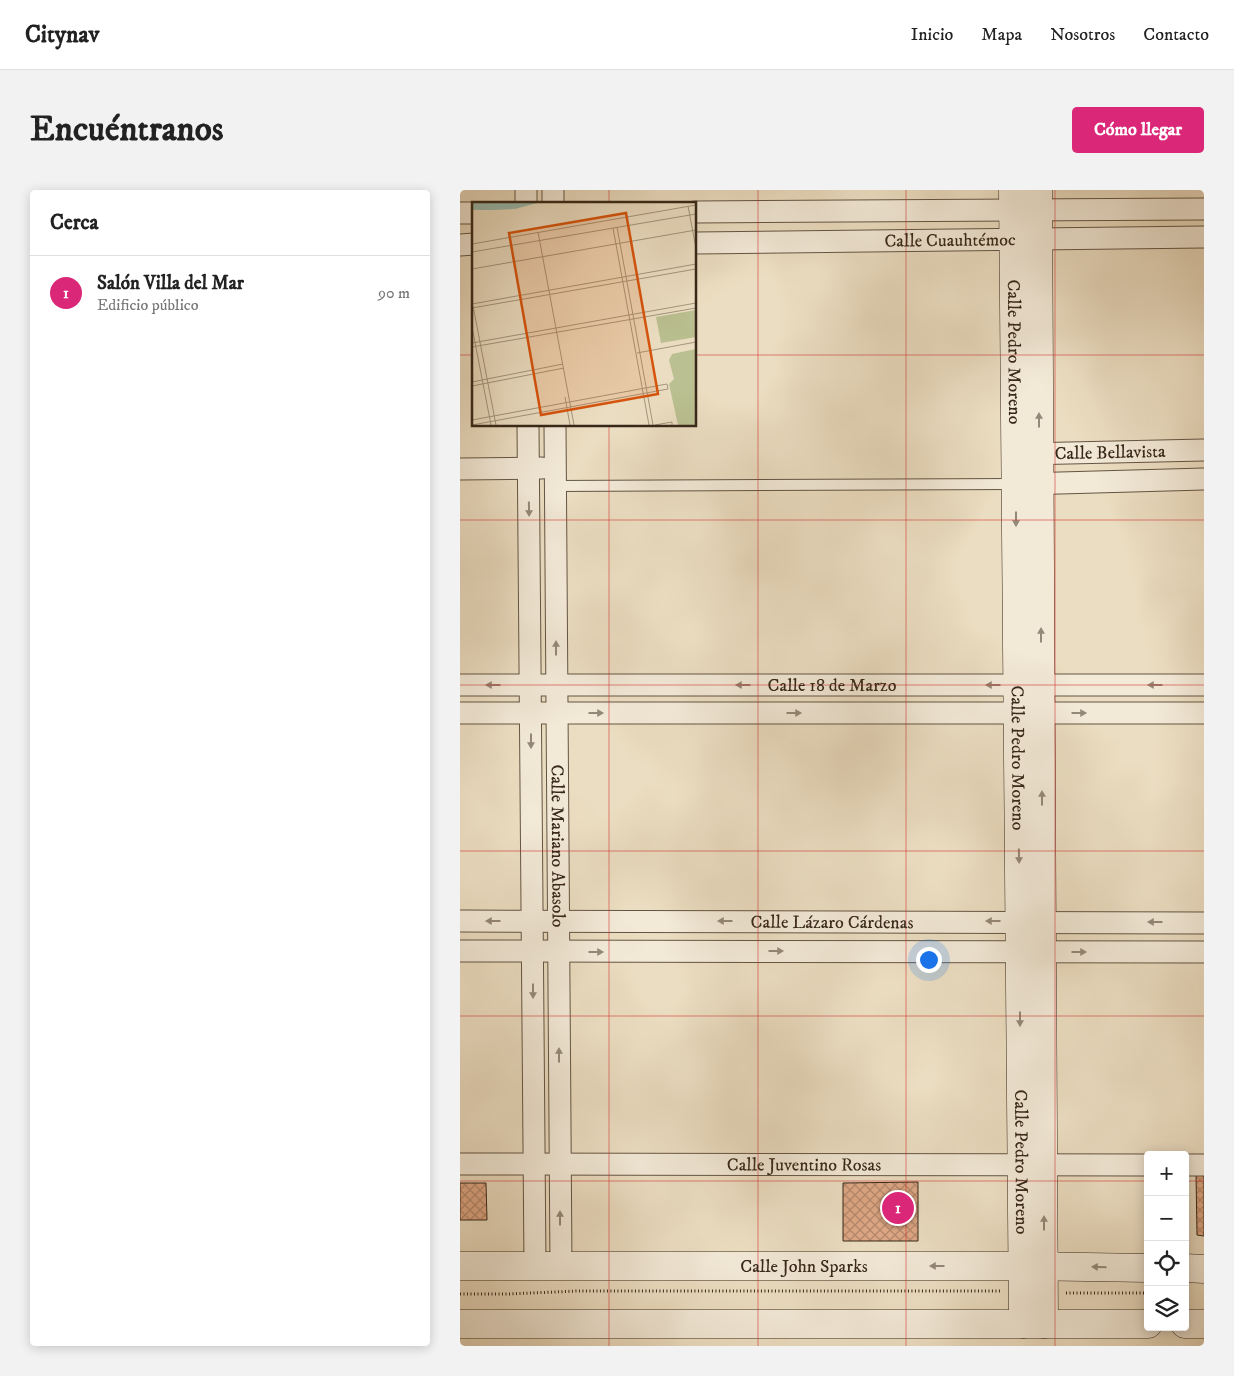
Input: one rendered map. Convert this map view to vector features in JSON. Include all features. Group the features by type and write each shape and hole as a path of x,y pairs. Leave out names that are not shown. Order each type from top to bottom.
{"main road":[{"name":"Calle Pedro Moreno","path":"1026,200 1034,1324"},
{"name":"Calle John Sparks","path":"460,1266 550,1272 1033,1279 1144,1268"},
{"path":"1189,1268 1204,1269"},
{"path":"460,1324 1144,1324"},
{"path":"1189,1324 1204,1324"}],"street":[{"name":"Calle Cuauhtémoc","path":"696,212 1026,200 1204,209"},
{"name":"Calle Cuauhtémoc","path":"696,243 1204,237"},
{"name":"Calle Mariano Abasolo","path":"528,426 534,1164 550,1272"},
{"name":"Calle Mariano Abasolo","path":"550,1272 560,1164 555,426"},
{"name":"Calle Bellavista","path":"1028,453 1204,450"},
{"path":"460,469 528,468 555,477"},
{"name":"Calle Bellavista","path":"1028,483 1204,479"},
{"name":"Calle 18 de Marzo","path":"460,685 1204,685"},
{"name":"Calle 18 de Marzo","path":"460,713 1204,713"},
{"name":"Calle Lázaro Cárdenas","path":"460,921 1204,922"},
{"name":"Calle Lázaro Cárdenas","path":"460,952 1204,952"},
{"name":"Calle Juventino Rosas","path":"460,1164 1144,1165"},
{"path":"1189,1165 1204,1165"}],"lane":[{"path":"555,477 1028,483"}],"path":[{"path":"513,1294 550,1272"},
{"path":"550,1272 573,1324"},
{"path":"460,1294 513,1294 550,1272 1033,1279 1144,1293"},
{"path":"513,1294 513,1324"}],"building":[{"path":"1196,1175 1204,1175 1204,1236 1197,1235"},
{"path":"918,1182 918,1241 843,1241 843,1183"},
{"path":"460,1183 486,1183 487,1220 460,1220"}],"place":[{"name":"Salón Villa del Mar","path":"898,1208"}]}
